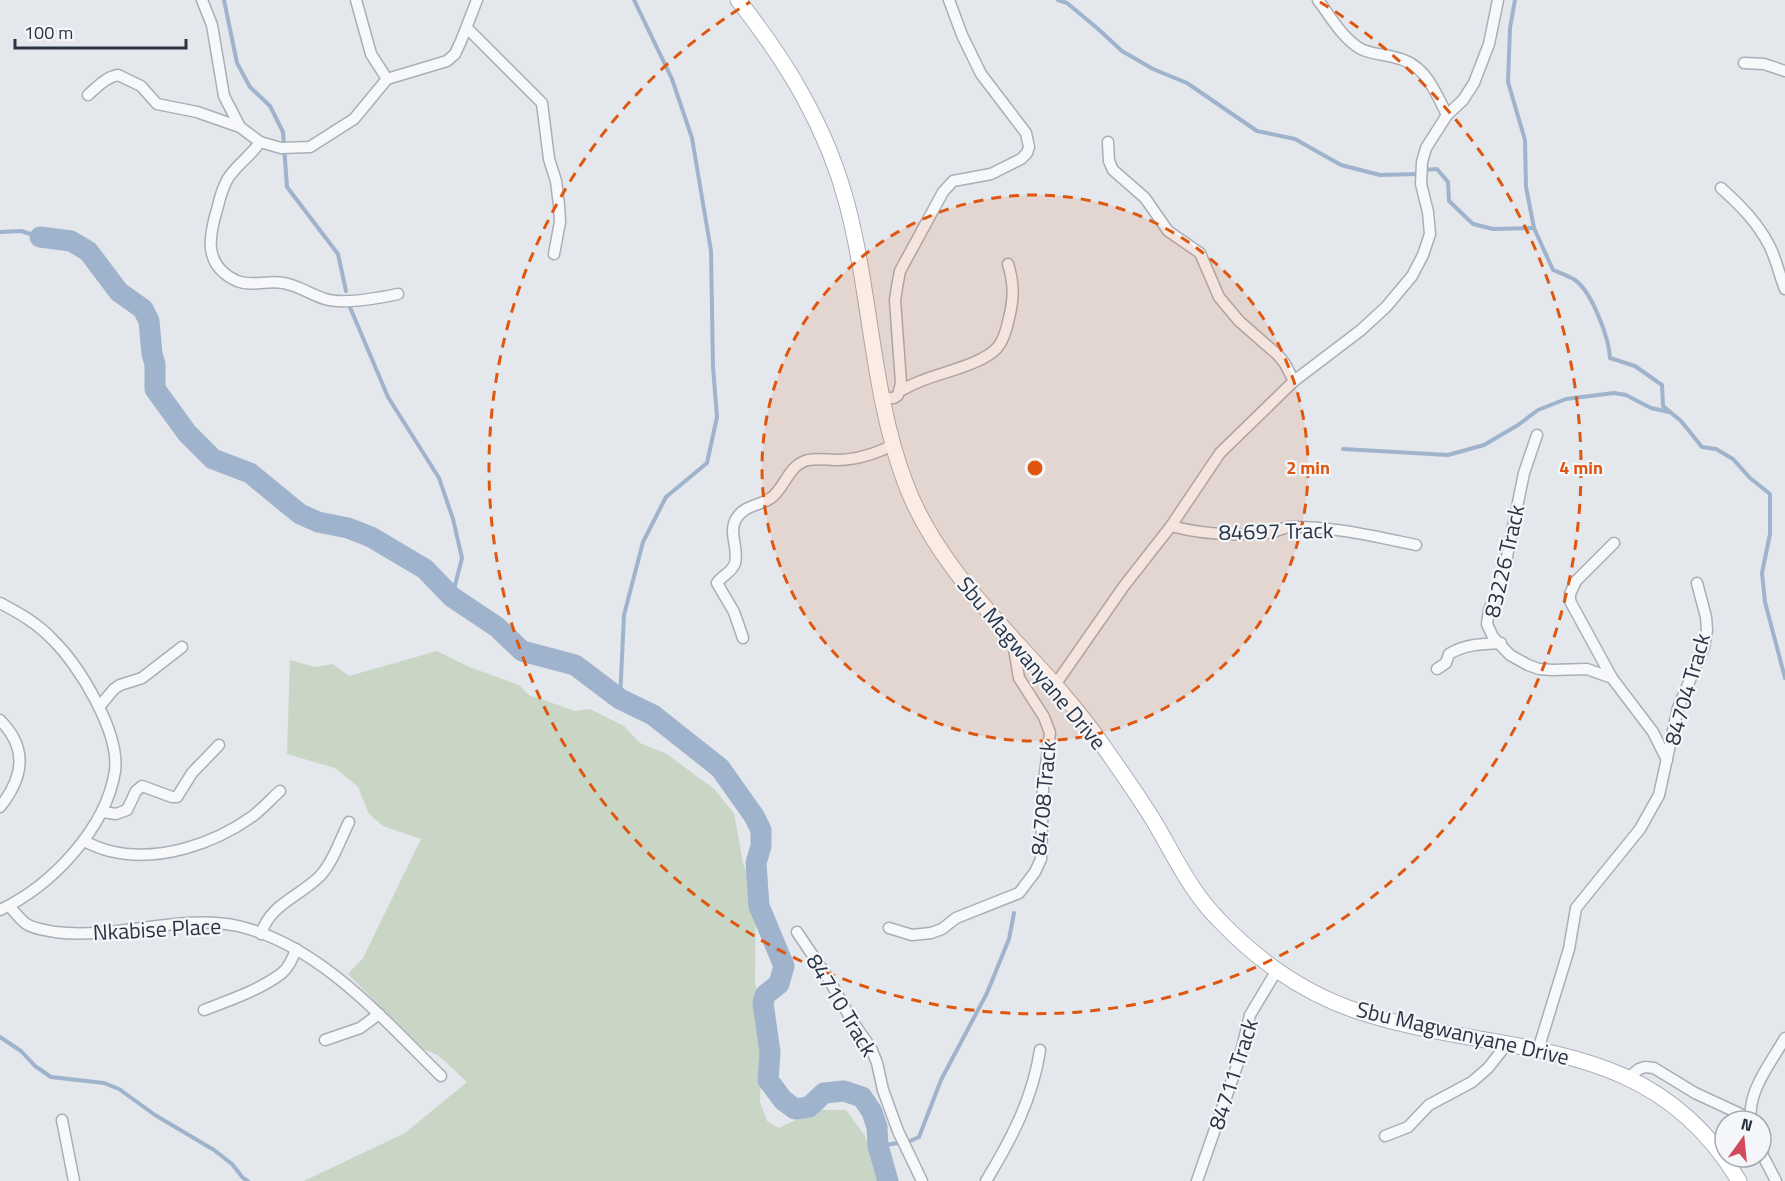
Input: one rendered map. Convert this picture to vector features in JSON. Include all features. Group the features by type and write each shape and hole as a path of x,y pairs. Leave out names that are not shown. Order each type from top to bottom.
{"main road":[{"name":"Sbu Magwanyane Drive","path":"738,0 775,48 794,78 813,113 836,168 854,234 893,445 905,484 929,533 963,582 1055,685 1099,741 1154,820 1187,879 1204,903 1245,945 1277,970 1313,992 1353,1009 1396,1022 1587,1061 1629,1077 1686,1116 1720,1153 1739,1181"}],"street":[{"path":"202,0 210,16 215,37 224,96 240,127"},
{"path":"356,0 371,54 387,79"},
{"path":"88,95 101,83 118,75 141,86 157,104 197,112 240,127 260,142 281,148 310,147 354,119 387,79 447,61 455,54 477,0"},
{"path":"900,391 900,357 895,300 900,271 943,192 951,182 991,174 1021,159 1029,147 1026,133 981,74 948,0"},
{"path":"1318,0 1348,37 1361,49 1403,59 1419,68 1430,80 1447,115"},
{"path":"1055,685 1124,586 1171,526 1220,453 1294,381 1361,330 1386,307 1412,276 1423,255 1430,234 1428,212 1421,184 1422,162 1426,148 1447,115 1470,91 1484,61 1498,0"},
{"path":"467,28 542,103 549,159 556,181 559,205 560,222 554,254"},
{"path":"1744,63 1764,64 1785,71"},
{"path":"260,142 247,160 232,173 221,194 210,238 211,251 219,267 238,281 258,284 282,282 297,286 326,300 376,299 398,294"},
{"path":"1108,142 1109,161 1113,170 1145,198 1168,231 1200,253 1219,297 1239,321 1278,355 1294,381"},
{"path":"1721,188 1752,218 1762,233 1769,245 1785,289"},
{"path":"883,398 894,398 900,391 922,380 968,364 998,346 1007,329 1013,303 1013,280 1008,264"},
{"name":"83226 Track","path":"1537,435 1524,473 1501,586 1489,610 1487,624 1493,637 1510,655 1539,669 1587,669 1612,678"},
{"path":"743,638 734,612 718,586 718,581 731,571 735,562 737,552 732,530 737,516 750,506 771,498 795,467 809,460 844,460 866,456 893,445"},
{"name":"84697 Track","path":"1171,526 1206,532 1240,534 1267,533 1288,527 1344,530 1416,545"},
{"path":"1538,1050 1569,949 1576,908 1649,816 1662,785 1667,760 1653,732 1612,678 1570,601 1570,594 1576,581 1614,543"},
{"name":"84704 Track","path":"1667,760 1678,708 1704,648 1707,630 1706,617 1696,583"},
{"path":"0,603 21,614 54,640 84,681 99,707 115,754 115,771 103,812 84,842 41,884 5,908"},
{"name":"84708 Track","path":"889,928 912,935 942,929 956,918 1019,893 1035,872 1041,859 1043,789 1050,733 1044,717 1019,678 1012,637"},
{"path":"1437,669 1446,663 1449,654 1461,647 1501,643"},
{"path":"99,707 120,685 142,678 182,647"},
{"path":"0,720 16,740 20,753 15,782 0,807"},
{"path":"103,812 116,814 127,810 136,791 142,786 177,797 192,773 219,745"},
{"path":"84,842 110,851 133,854 157,854 190,846 225,833 254,815 280,790"},
{"path":"261,934 267,917 276,908 298,895 322,873 349,822"},
{"name":"Nkabise Place","path":"5,908 33,927 68,933 95,934 160,926 215,923 237,926 261,934 296,949 326,969 379,1014 441,1076"},
{"name":"84710 Track","path":"797,932 830,981 870,1048 877,1063 894,1122 922,1181"},
{"path":"204,1010 252,990 283,972 296,949"},
{"name":"84711 Track","path":"1197,1181 1239,1060 1250,1015 1277,970"},
{"path":"326,1040 360,1028 379,1014"},
{"path":"1752,1109 1753,1096 1785,1038"},
{"path":"1385,1136 1408,1127 1429,1105 1472,1082 1488,1068 1507,1044"},
{"path":"986,1181 1003,1153 1026,1104 1040,1050"},
{"path":"1629,1077 1639,1069 1654,1068 1695,1093 1728,1109"},
{"path":"62,1120 74,1181"}],"green space":[{"path":"437,651 469,667 519,685 529,695 575,711 590,709 624,726 640,743 667,754 714,789 734,813 743,863 756,901 755,980 763,1039 760,1102 767,1121 779,1128 816,1110 846,1110 865,1136 879,1181 304,1181 405,1133 467,1082 438,1055 423,1049 348,974 363,958 421,839 383,826 369,814 358,787 335,768 287,754 290,660 315,667 333,664 349,676"}],"waterway":[{"path":"224,0 237,63 250,87 270,106 283,132 287,187 338,254 346,291"},
{"path":"620,699 624,615 643,542 666,497 707,463 717,417 713,367 711,251 692,138 672,79 634,0"},
{"path":"1058,0 1067,3 1122,51 1153,69 1187,83 1257,131 1295,139 1341,165 1380,175 1417,174"},
{"path":"1515,0 1510,28 1508,82 1525,140 1526,187 1534,228"},
{"path":"1424,170 1437,169 1448,182 1449,201 1473,224 1493,229 1534,228 1553,270 1575,280 1588,294 1603,328 1610,358 1635,366 1662,385 1663,406 1681,421 1702,447 1716,449 1733,459 1750,478 1770,494 1770,534 1762,573 1765,602 1785,678"},
{"path":"0,232 21,231 40,237"},
{"path":"40,237 71,241 88,251 119,292 143,309 149,321 155,364 155,389 187,433 213,459 250,473 300,514 318,522 348,528 371,537 425,569 452,597 497,627 522,651 575,665 620,699 653,715 720,768 754,816 761,830 761,846 756,863 759,906 784,966 779,984 765,995 763,1003 770,1052 768,1080 783,1100 795,1109 809,1107 824,1093 844,1091 862,1097 872,1112 877,1127 878,1146 888,1181"},
{"path":"349,305 388,397 439,478 453,519 462,558 452,597"},
{"path":"1343,449 1448,455 1484,445 1538,410 1566,399 1614,393 1626,395 1651,408 1669,412"},
{"path":"908,1142 919,1137 941,1080 987,993 1009,939 1014,913"},
{"path":"0,1037 21,1051 35,1066 51,1077 104,1083 119,1089 155,1115 214,1150 248,1181"},
{"path":"878,1146 898,1143"}]}
